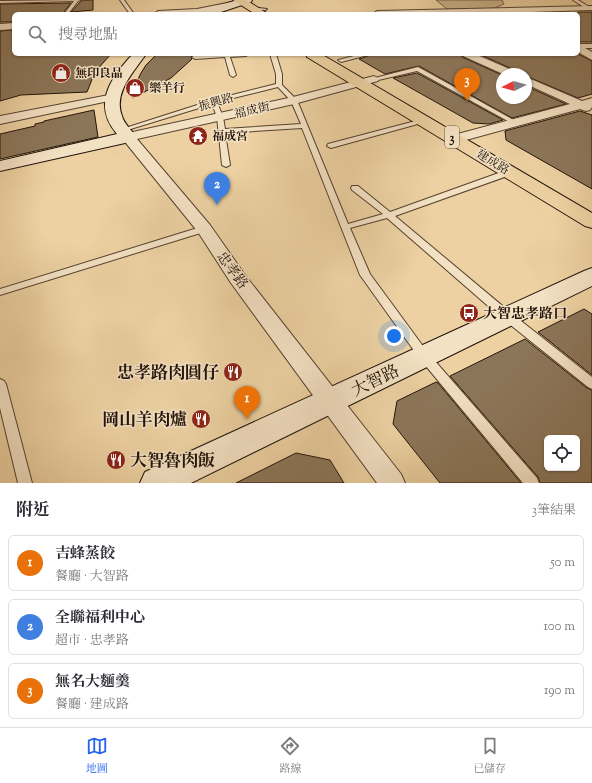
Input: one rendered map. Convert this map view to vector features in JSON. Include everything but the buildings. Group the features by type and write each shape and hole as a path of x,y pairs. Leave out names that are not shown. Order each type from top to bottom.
{"main road":[{"path":"211,12 240,4 264,11"},
{"name":"忠孝路","path":"125,134 117,124 114,116 114,97 124,73 138,56"},
{"name":"建成路","path":"316,56 368,81 471,135 592,205"},
{"name":"建成路","path":"336,57 424,121 592,222"},
{"name":"振興路","path":"0,166 125,134"},
{"name":"大智路","path":"157,483 592,276"}],"street":[{"path":"185,12 240,4"},
{"path":"520,12 591,11"},
{"path":"580,16 591,11"},
{"path":"0,27 12,26"},
{"path":"580,48 592,57"},
{"path":"472,56 498,68"},
{"name":"福成街","path":"125,134 220,117 368,81"},
{"path":"532,82 589,106"},
{"path":"0,120 114,97"},
{"path":"455,139 514,123 589,106"},
{"name":"忠孝路","path":"125,134 204,229 238,279 392,483"}],"lane":[{"path":"0,2 78,0"},
{"path":"68,12 78,0"},
{"path":"122,0 131,12"},
{"path":"575,0 591,11"},
{"path":"5,6 10,1"},
{"path":"580,46 592,46"},
{"path":"195,57 211,56"},
{"path":"227,56 233,75"},
{"path":"273,56 279,74 279,85 294,100 365,275 424,356 532,483"},
{"path":"336,57 347,56"},
{"path":"368,81 418,69 514,123"},
{"name":"振興路","path":"125,134 214,102 279,85"},
{"path":"214,102 220,117 226,165"},
{"path":"331,146 424,121"},
{"path":"221,131 305,126"},
{"path":"346,227 388,215 510,172"},
{"path":"355,188 507,316 592,384"},
{"path":"0,292 204,229"},
{"path":"0,384 25,483"}],"shaded area":[{"path":"436,0 502,0 504,4 492,9 447,9"}],"place":[{"name":"無印良品","path":"61,73"},
{"name":"樂羊行","path":"135,88"},
{"name":"無名大麵羹","path":"467,101"},
{"name":"福成宮","path":"198,136"},
{"name":"全聯福利中心","path":"217,205"},
{"name":"大智忠孝路口","path":"469,313"},
{"name":"忠孝路肉圓仔","path":"233,372"},
{"name":"岡山羊肉爐","path":"201,419"},
{"name":"吉蜂蒸餃","path":"247,419"},
{"name":"大智魯肉飯","path":"116,460"}]}
